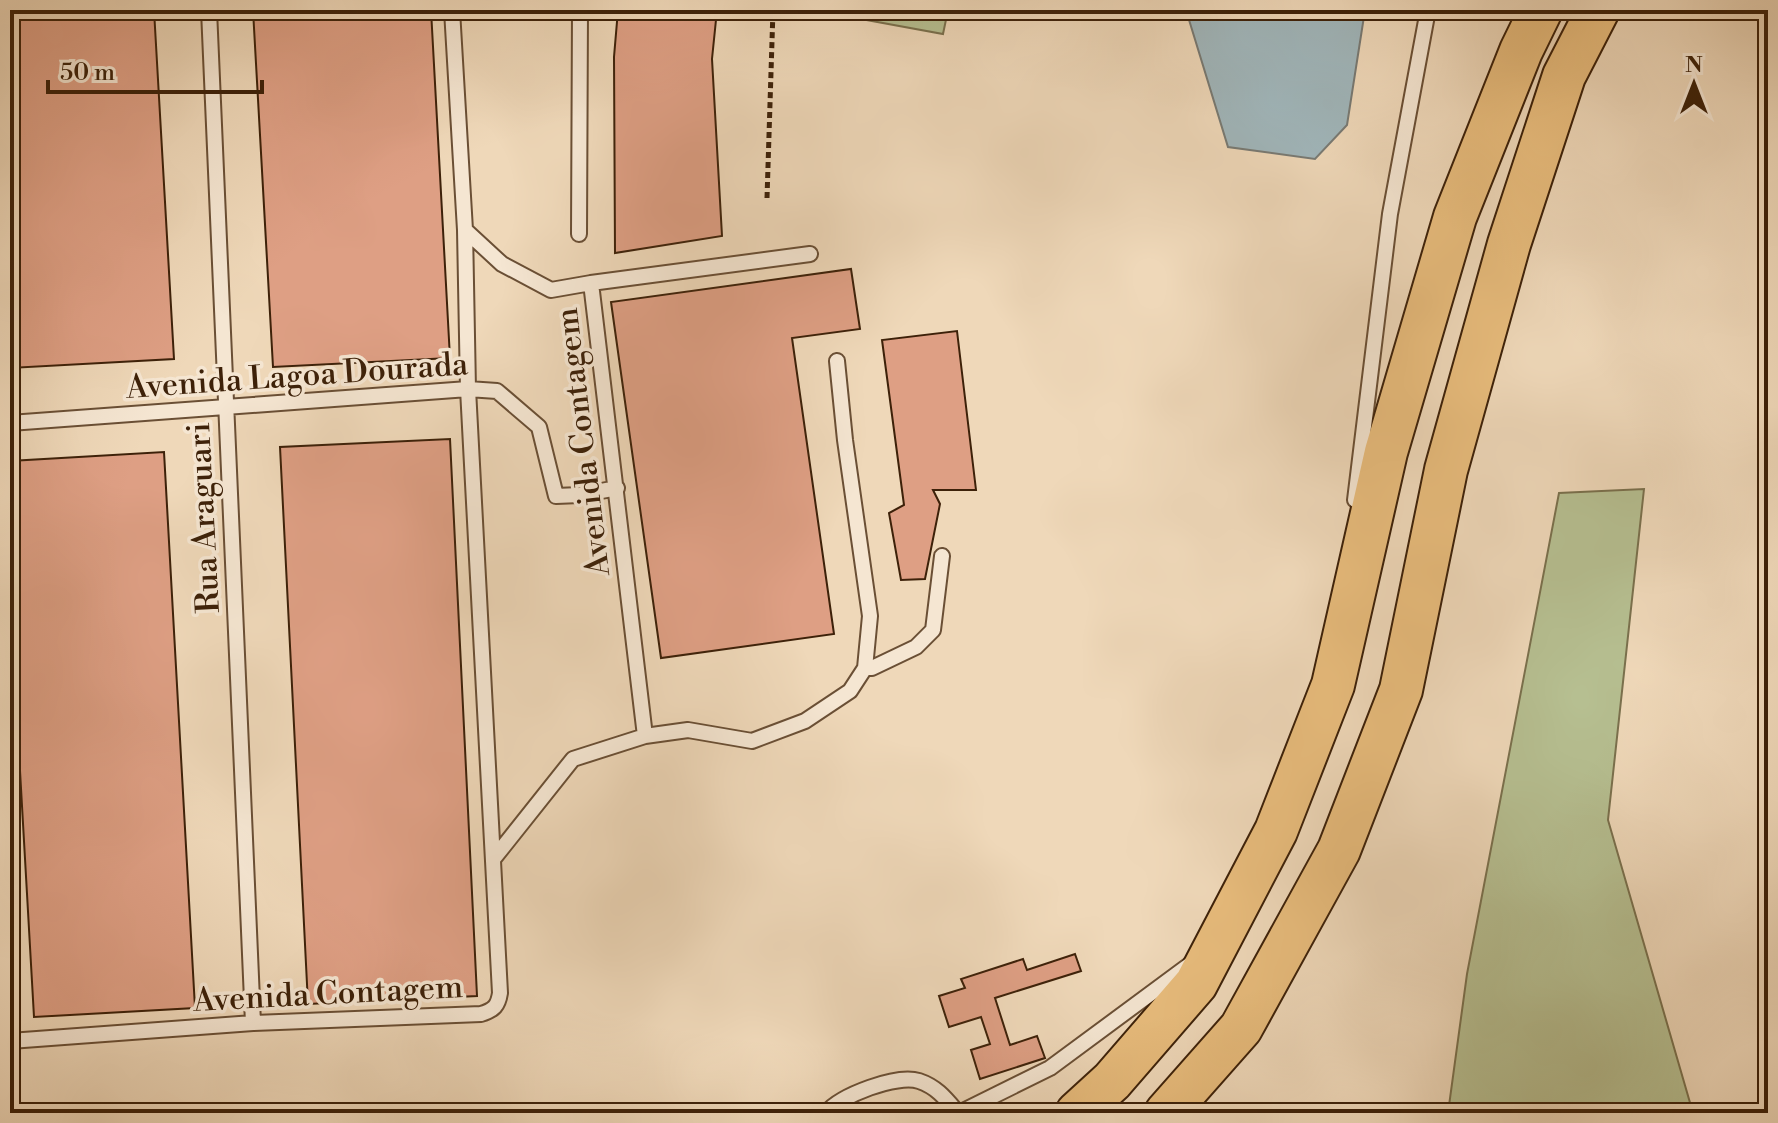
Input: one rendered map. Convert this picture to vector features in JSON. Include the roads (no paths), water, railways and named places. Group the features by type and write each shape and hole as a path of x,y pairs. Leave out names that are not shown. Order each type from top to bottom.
{"main road":[{"path":"1077,1113 1112,1081 1196,984 1276,831 1333,685 1386,452 1455,217 1521,51 1541,10"},
{"path":"1166,1113 1241,1028 1339,850 1401,690 1446,470 1509,244 1564,76 1598,10"}],"lane":[{"name":"Rua Araguari","path":"209,10 253,1023"},
{"name":"Avenida Contagem","path":"10,1041 253,1023 481,1014 491,1011 498,1004 495,857 468,389 465,230 452,10"},
{"path":"579,234 580,10"},
{"path":"1354,512 1390,214 1428,10"},
{"name":"Avenida Contagem","path":"465,230 502,264 551,290 810,254"},
{"name":"Avenida Contagem","path":"591,283 645,736"},
{"path":"495,857 573,759 645,736 688,730 752,741 805,721 850,691 865,668 870,616 837,361"},
{"name":"Avenida Lagoa Dourada","path":"10,423 468,389 497,391 539,427 556,496 617,488"},
{"path":"1333,685 1350,544"},
{"path":"865,668 872,668 916,647 933,630 942,556"},
{"path":"826,1113 857,1092 883,1084 916,1080 939,1091 959,1113 1050,1068 1218,944"}],"water":[{"path":"1186,10 1365,10 1347,125 1315,159 1228,147"}]}
